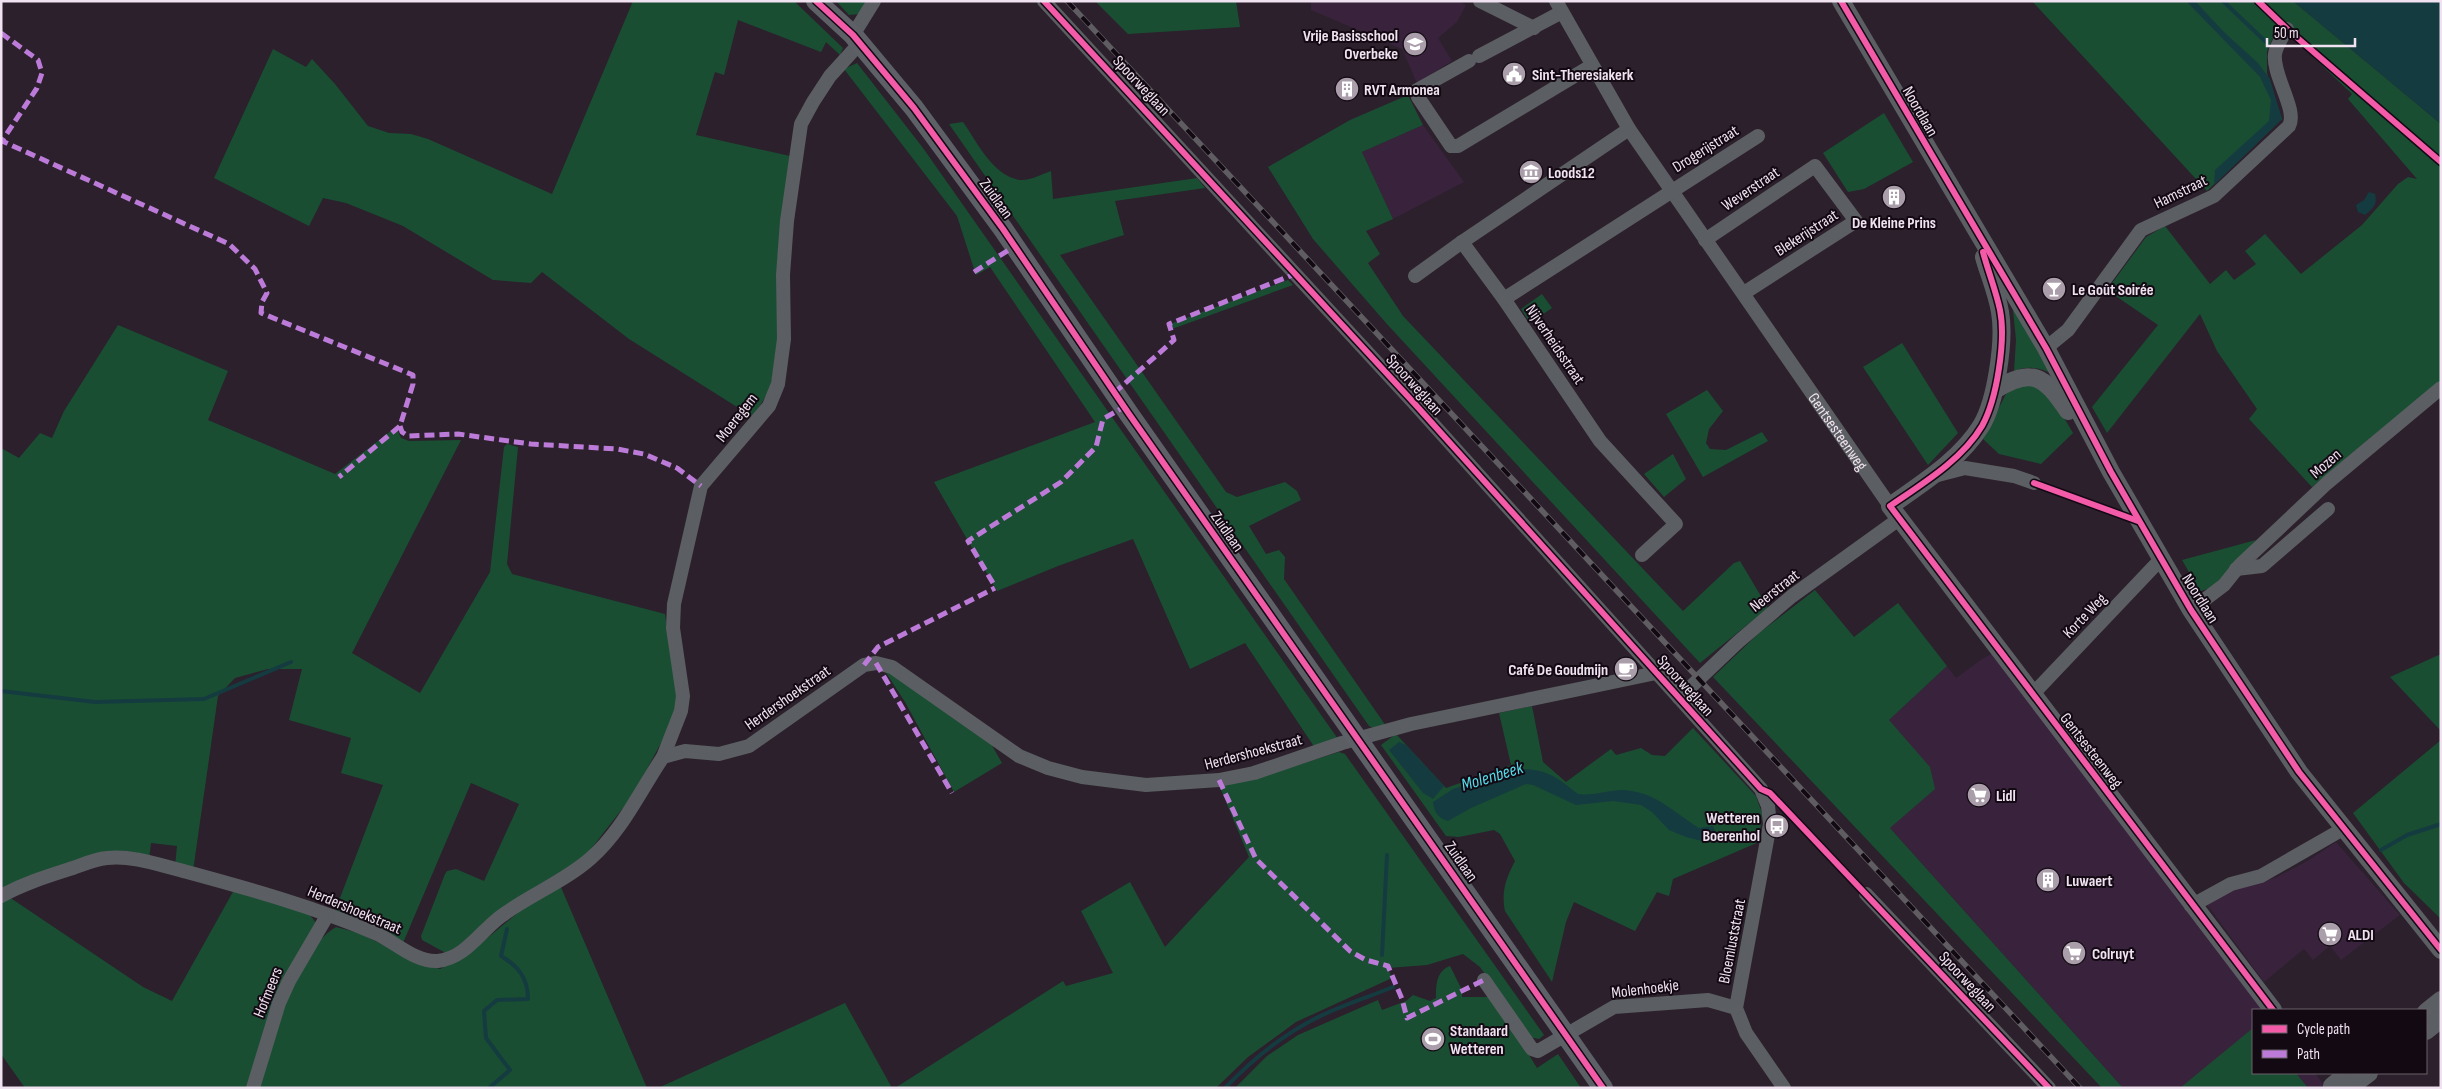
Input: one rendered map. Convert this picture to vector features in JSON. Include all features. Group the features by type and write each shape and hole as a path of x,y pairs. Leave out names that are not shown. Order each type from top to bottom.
{"main road":[{"name":"Zuidlaan","path":"816,1 856,39 914,108 1003,229 1129,414 1603,1088"}],"street":[{"name":"Moeregem","path":"663,757 681,711 682,687 673,628 674,604 700,486 764,412 778,384 784,339 783,275 787,221 801,124 812,102 856,39 874,1"},
{"name":"Spoorweglaan","path":"1044,1 1414,403 1761,790"},
{"path":"1480,1 1534,28"},
{"name":"Noordlaan","path":"1840,1 2046,348 2111,472 2191,610 2299,772 2441,950"},
{"path":"1559,7 1534,28 1474,58 1417,90 1418,97 1445,140 1451,146 1458,146 1592,66"},
{"name":"Gentsesteenweg","path":"1559,7 1629,129 1895,513 2191,906 2272,1009"},
{"name":"Hamstraat","path":"2046,348 2068,330 2141,230 2214,196 2289,126 2292,121 2276,72 2275,53 2287,29"},
{"path":"1415,276 1629,129"},
{"name":"Drogerijstraat","path":"1671,190 1758,136"},
{"name":"Weverstraat","path":"1705,240 1815,166"},
{"name":"Blekerijstraat","path":"1744,293 1856,221 1815,166"},
{"name":"Nijverheidsstraat","path":"1642,556 1676,524 1600,441 1504,299 1671,190"},
{"name":"Noordlaan","path":"1895,513 1931,477 1960,452 1982,426 1995,390 2002,335 2000,311 1978,235"},
{"path":"1462,242 1504,299"},
{"name":"Noordlaan","path":"1995,390 2020,377 2035,377 2048,384 2111,472"},
{"name":"Mozen","path":"2191,610 2224,585 2236,569 2327,483 2441,388"},
{"path":"1931,477 1965,468 2014,476 2034,482"},
{"path":"2236,569 2262,566 2328,510"},
{"name":"Neerstraat","path":"1679,698 1738,642 1895,513"},
{"name":"Korte Weg","path":"2032,694 2161,559"},
{"name":"Herdershoekstraat","path":"1,896 24,883 92,861 107,858 126,859 253,890 376,933 430,961 453,956 472,944 498,918 564,878 591,858 615,832 663,757 685,751 719,754 749,746 864,665 876,663 892,667 1018,756 1048,768 1125,784 1168,785 1220,780 1270,768 1358,738 1479,708 1656,673"},
{"name":"Bloemluststraat","path":"1761,790 1768,806 1770,824 1736,1008 1746,1033 1784,1088"},
{"path":"2191,906 2231,884 2261,876 2343,829"},
{"name":"Spoorweglaan","path":"1866,894 2049,1088"},
{"name":"Hofmeers","path":"252,1088 279,1003 289,980 327,916"},
{"name":"Molenhoekje","path":"1484,980 1532,1050 1538,1051 1567,1036 1614,1007 1708,1000 1736,1008"},
{"path":"2427,1011 2441,1000"},
{"path":"2427,1030 2441,1020"},
{"path":"2329,1082 2346,1074"},
{"path":"2349,1088 2368,1074"}],"shaded area":[{"name":"Vrije Basisschool Overbeke","path":"1311,1 1458,1 1466,5 1457,22 1438,38 1452,61 1417,83 1402,49 1311,10"},
{"path":"1423,125 1464,182 1393,219 1362,152"},
{"path":"1993,653 2265,1009 2252,1009 2252,1074 2316,1074 2326,1088 2123,1088 1890,828 1889,720 1947,666 1956,678"},
{"path":"2336,842 2400,915 2341,960 2330,946 2313,960 2304,949 2264,982 2205,902 2229,889 2275,878 2309,860"}],"green space":[{"path":"633,1 794,1 843,48 840,55 826,42 821,52 738,20 724,75 715,72 696,135 790,156 778,295 777,352 770,389 753,417 629,339 542,272 531,283 493,280 403,226 346,203 323,198 309,226 214,178 273,49 306,67 312,59 335,84 368,126 389,133 411,134 428,139 552,194"},
{"path":"836,1 868,1 860,14 849,15"},
{"path":"1095,1 1236,1 1240,27 1128,34"},
{"path":"2032,1 2293,1 2441,124 2441,388 2391,421 2312,487 2249,419 2257,409 2217,351 2200,314 2107,433 2092,407 2158,325 2107,290 2146,237 2165,226 2210,284 2226,270 2234,280 2256,264 2245,251 2265,234 2301,274 2362,225 2398,184 2408,177 2417,179 2348,99 2352,94 2279,25 2267,51 2267,73 2282,119 2207,191"},
{"path":"857,63 923,148 1338,739 1315,748 1245,643 1190,669 1133,539 1058,566 997,591 934,482 1095,422 990,267 976,275 957,216 844,69"},
{"path":"1408,95 1423,125 1362,152 1393,219 1366,231 1380,254 1368,263 1403,316 1683,611 1734,563 1740,561 1768,608 1700,663 1386,323 1313,239 1268,167 1350,120"},
{"path":"1884,113 1913,162 1864,189 1848,192 1823,153"},
{"path":"963,122 987,157 1010,177 1020,180 1028,179 1051,171 1053,199 1197,178 1205,188 1115,201 1124,235 1060,255 1226,492 1237,497 1285,482 1297,491 1301,500 1249,526 1266,554 1279,550 1285,557 1284,579 1386,726 1373,728 1369,726 949,124"},
{"path":"1288,280 1293,285 1172,329 1170,324"},
{"path":"1542,294 1552,308 1530,323 1521,309"},
{"path":"2016,308 2053,374 2034,368 2014,371 2016,340 2013,310"},
{"path":"118,325 228,371 208,420 335,474 396,427 401,438 409,441 461,440 352,653 420,693 490,572 504,447 507,444 518,447 507,564 512,574 665,614 677,689 675,717 633,795 587,854 575,864 504,906 475,934 445,955 444,952 422,940 421,936 445,874 447,871 456,869 484,881 519,804 471,783 403,943 335,911 383,785 341,773 351,738 289,720 302,669 268,669 235,678 218,696 193,871 175,866 177,846 151,843 149,859 128,855 1,891 1,448 19,458 40,433 52,438 64,411"},
{"path":"1902,343 1958,433 1928,465 1863,367"},
{"path":"2020,382 2047,389 2073,433 2041,464 1999,454 1983,439 2008,390"},
{"path":"1707,390 1723,411 1709,429 1706,443 1710,449 1726,450 1762,432 1768,441 1703,477 1666,414"},
{"path":"1673,454 1686,479 1664,497 1644,474"},
{"path":"2256,540 2222,578 2214,585 2200,591 2182,560"},
{"path":"1815,590 1854,637 1898,603 1947,666 1889,720 1930,767 1935,789 1890,828 2123,1088 2102,1088 1713,677 1759,633"},
{"path":"2441,654 2441,731 2390,677"},
{"path":"883,668 990,742 1002,763 954,792 905,702"},
{"path":"1532,706 1543,762 1566,782 1611,749 1616,755 1641,748 1652,755 1665,756 1693,728 1756,796 1762,813 1759,842 1673,879 1669,896 1657,892 1635,931 1574,902 1566,922 1552,982 1505,911 1505,885 1515,861 1500,834 1494,830 1459,837 1446,836 1381,745 1396,734 1446,788 1511,765 1499,713"},
{"path":"2441,740 2441,919 2404,883 2353,813"},
{"path":"1339,752 1345,754 1544,1035 1539,1039 1529,1037 1480,967 1463,954 1427,965 1388,968 1392,978 1296,1022 1248,1057 1216,1088 895,1088 1063,981 1066,986 1113,973 1081,911 1130,882 1165,947 1249,857 1219,785 1260,777"},
{"path":"560,885 647,1088 260,1088 287,1000 297,977 308,956 321,939 336,927 359,933 417,962 440,969 480,944 520,911"},
{"path":"234,890 310,915 316,923 248,1088 25,1088 1,1054 1,902 9,897 143,987 172,1001"},
{"path":"1450,966 1462,990 1462,997 1493,997 1537,1068 1558,1054 1581,1088 1235,1088 1267,1056 1298,1035 1378,1000 1382,1010 1406,1001 1413,995 1430,1001 1436,998 1439,975 1445,968"},
{"path":"845,1003 892,1088 658,1088"},
{"path":"2252,1029 2252,1074 2297,1074 2308,1088 2180,1088"}],"water":[{"path":"2186,1 2195,1 2224,32 2258,63 2270,79 2282,119 2214,185 2215,170 2269,121 2271,100 2260,77"},
{"path":"2293,1 2441,1 2441,124"},
{"path":"2369,192 2375,194 2376,201 2365,215 2358,212 2356,205 2364,200"},
{"path":"1399,742 1406,745 1444,786 1433,799 1423,793 1389,750"},
{"path":"1513,769 1541,771 1555,777 1578,794 1620,790 1643,794 1663,803 1699,828 1713,826 1716,834 1715,837 1702,841 1686,837 1669,830 1652,812 1641,805 1613,801 1576,805 1533,785 1526,784 1471,808 1448,821 1439,816 1434,809 1433,802 1453,789"}],"waterway":[{"path":"2223,1 2266,42"},
{"path":"1,691 95,702 204,699 291,662"},
{"name":"Molenbeek","path":"2381,850 2407,835 2441,824"},
{"name":"Molenbeek","path":"1382,955 1387,855"},
{"path":"489,1088 510,1070 486,1038 484,1011 497,1000 528,999 528,992 521,973 501,956 507,929"},
{"name":"Molenbeek","path":"1225,1088 1264,1052 1296,1030 1327,1013 1393,987"}],"railway":[{"path":"1067,1 2080,1088"}],"marked path":[{"path":"1,33 38,60 42,73 37,88 2,141 229,244 255,269 267,293 262,302 261,313 413,375 413,384 400,426 339,477"},
{"path":"974,272 1015,246"},
{"path":"1114,393 1174,340 1169,324 1295,274"},
{"path":"993,583 968,541 1061,482 1096,447 1103,419 1124,407"},
{"path":"400,426 402,432 408,436 458,434 531,444 617,449 644,454 677,468 701,486"},
{"path":"864,665 878,647 995,588"},
{"path":"876,663 952,793"},
{"path":"1219,780 1256,859 1350,951 1366,960 1388,966 1402,999 1407,1018 1484,980"}],"cycle path":[{"path":"816,1 853,35 914,108 1003,229 1129,414 1603,1088"},
{"path":"1044,1 1414,403 1761,789 1770,793 2049,1088"},
{"path":"1841,1 2046,348 2111,472 2191,610 2299,772 2441,950"},
{"path":"2258,1 2287,29 2441,162"},
{"path":"1983,252 2002,322 1999,369 1992,401 1982,426 1964,450 1928,480 1890,506 2272,1009"},
{"path":"2034,483 2138,521"}],"place":[{"name":"Vrije Basisschool Overbeke","path":"1415,44"},
{"name":"Sint-Theresiakerk","path":"1514,74"},
{"name":"RVT Armonea","path":"1347,89"},
{"name":"Loods12","path":"1531,172"},
{"name":"De Kleine Prins","path":"1894,197"},
{"name":"Le Goût Soirée","path":"2054,289"},
{"name":"Café De Goudmijn","path":"1626,669"},
{"name":"Lidl","path":"1979,795"},
{"name":"Wetteren Boerenhol","path":"1777,826"},
{"name":"Luwaert","path":"2048,880"},
{"name":"ALDI","path":"2330,934"},
{"name":"Colruyt","path":"2074,953"},
{"name":"Standaard Wetteren","path":"1433,1039"}]}
